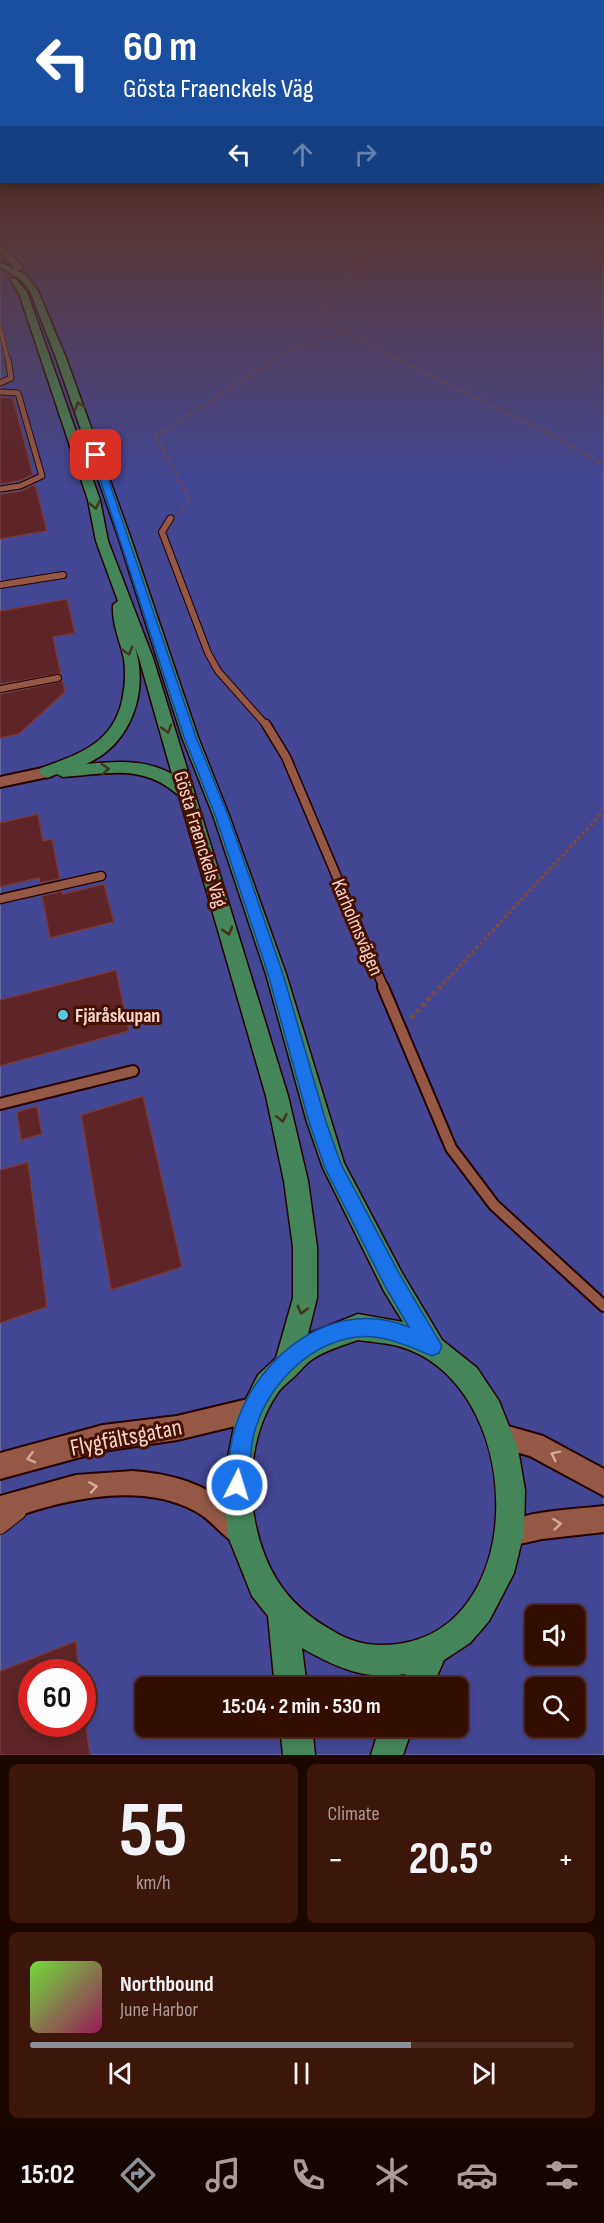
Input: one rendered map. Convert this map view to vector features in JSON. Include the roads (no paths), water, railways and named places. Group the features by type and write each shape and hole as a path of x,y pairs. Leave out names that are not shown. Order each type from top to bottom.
{"main road":[{"name":"Gösta Fraenckels Väg","path":"31,317 94,500 102,541 147,658 260,1033 296,1181 305,1247 305,1298 289,1358"},
{"name":"Gösta Fraenckels Väg","path":"45,317 102,472 180,708 221,815 276,974 318,1122 334,1168 393,1282 432,1346"},
{"path":"46,772 97,752 115,738 124,720 132,690 132,673 121,628 119,613 121,594"},
{"path":"46,772 143,768 166,775 187,794"},
{"name":"Gösta Fraenckels Väg","path":"358,1328 396,1331 432,1346 453,1362 473,1383 489,1408 501,1436 512,1483 510,1533 496,1581 484,1602 452,1637 433,1650 399,1660 381,1662 355,1659 313,1640 284,1615 262,1585 242,1533 237,1501 237,1468 242,1438 252,1410 268,1381 289,1358 321,1337 358,1328"},
{"path":"284,1615 290,1677"},
{"name":"Gösta Fraenckels Väg","path":"420,1677 433,1650"},
{"path":"297,1737 299,1755"},
{"path":"387,1755 392,1737"}],"street":[{"path":"0,782 46,772"},
{"name":"Flygfältsgatan","path":"0,1466 103,1438 177,1428 252,1410"},
{"path":"501,1436 534,1445 604,1483"},
{"name":"Flygfältsgatan","path":"0,1509 36,1499 113,1484 167,1487 206,1503 242,1533"},
{"path":"510,1533 542,1526 604,1519"}],"lane":[{"path":"0,327 11,378 0,383"},
{"path":"0,392 18,393 42,476 20,486 0,489"},
{"name":"Karholmsvägen","path":"171,518 162,532 208,653 218,671 263,720 280,746 401,1027 442,1130 462,1166 494,1204 604,1306"},
{"path":"0,585 63,575"},
{"path":"0,689 58,678"},
{"path":"0,899 101,876"},
{"path":"0,1104 133,1071"},
{"path":"0,1527 36,1499"}],"place":[{"name":"Fjäråskupan","path":"63,1015"}]}
